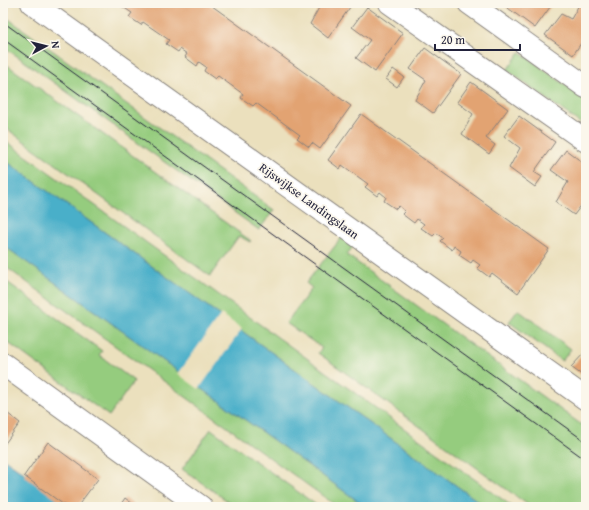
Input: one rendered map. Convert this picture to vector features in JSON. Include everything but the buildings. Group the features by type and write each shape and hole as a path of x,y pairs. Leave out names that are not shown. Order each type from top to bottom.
{"street":[{"path":"390,3 586,142"},
{"path":"469,3 586,87"},
{"name":"Rijswijkse Landingslaan","path":"34,4 586,399"},
{"path":"3,364 201,507"}],"green space":[{"path":"3,15 274,210 259,230 3,46"},
{"path":"520,52 586,100 586,124 584,126 507,70"},
{"path":"3,62 251,241 250,242 239,236 210,276 3,126"},
{"path":"3,139 513,507 486,507 3,159"},
{"path":"342,237 354,245 347,255 586,428 586,507 531,507 318,353 322,348 286,323 312,288 306,283"},
{"path":"3,245 366,507 338,507 3,265"},
{"path":"3,279 102,351 99,355 134,381 109,416 3,339"},
{"path":"518,310 571,349 562,361 509,322"},
{"path":"211,429 319,507 236,507 182,469"}],"water":[{"path":"3,159 486,507 366,507 3,245"},
{"path":"3,458 72,507 6,507 3,505"}],"pier":[{"path":"221,314 242,329 199,389 178,374"}],"tram line":[{"path":"3,22 586,442"},
{"path":"3,39 586,460"}]}
